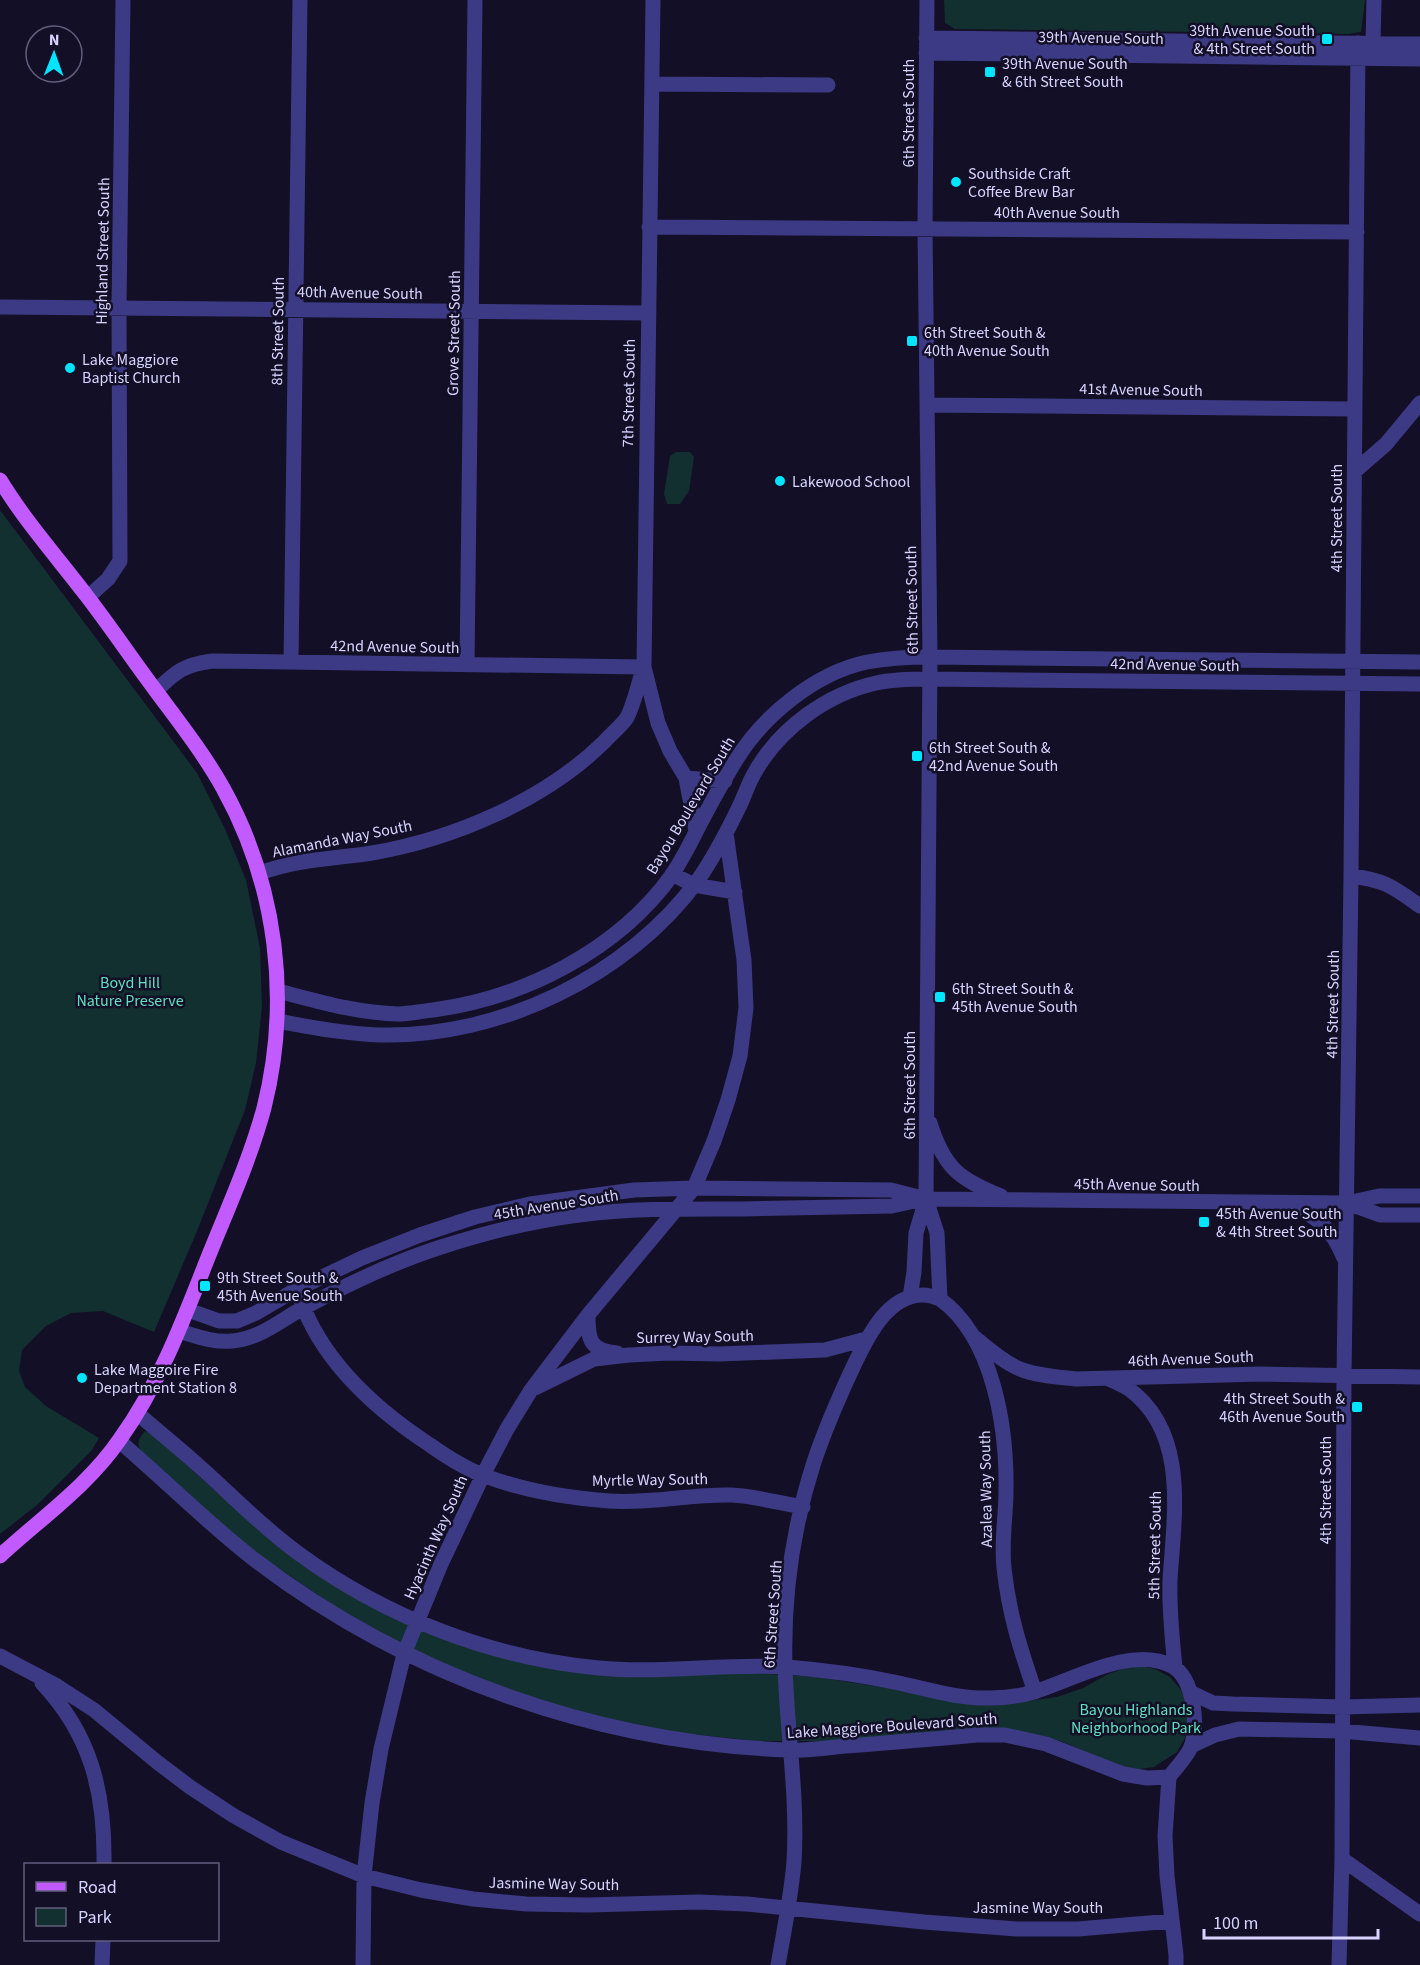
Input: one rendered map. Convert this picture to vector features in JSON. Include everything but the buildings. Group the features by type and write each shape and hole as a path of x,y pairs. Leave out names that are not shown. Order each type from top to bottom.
{"main road":[{"path":"0,480 39,535 88,597 223,786 243,827 260,873 271,919 278,991 277,1038 263,1110 248,1158 179,1331 137,1413 119,1441 78,1488 4,1552"}],"street":[{"name":"Highland Street South","path":"88,597 108,579 120,561 119,307 123,0"},
{"name":"8th Street South","path":"291,662 300,0"},
{"name":"Grove Street South","path":"467,665 475,0"},
{"name":"7th Street South","path":"652,0 644,667 658,723 670,751 686,778 696,831"},
{"name":"6th Street South","path":"778,1965 789,1907 794,1861 794,1821 785,1667 786,1618 790,1579 803,1507 813,1464 828,1423 866,1339 894,1305 910,1297 916,1233 926,1199 930,679 925,229 927,0"},
{"name":"4th Street South","path":"1339,1965 1342,1859 1344,1376 1352,876 1357,232 1363,48 1374,0"},
{"name":"39th Avenue South","path":"926,46 1363,48 1420,44"},
{"name":"39th Avenue South","path":"1363,48 1420,59"},
{"path":"652,84 828,85"},
{"name":"40th Avenue South","path":"649,227 1357,232"},
{"name":"40th Avenue South","path":"0,307 647,313"},
{"path":"1355,471 1386,444 1420,404"},
{"name":"41st Avenue South","path":"927,405 1354,409"},
{"name":"Bayou Boulevard South","path":"278,991 357,1011 400,1014 475,1003 505,994 560,968 602,944 653,899 672,874 736,759 758,729 788,702 829,675 865,663 898,657 930,657"},
{"name":"42nd Avenue South","path":"930,657 1420,662"},
{"path":"1036,658 1036,680"},
{"name":"42nd Avenue South","path":"156,691 172,674 192,664 212,661 644,667"},
{"name":"Alamanda Way South","path":"260,873 281,865 372,853 438,836 480,820 538,793 560,780 588,757 627,717 644,667"},
{"path":"277,1021 348,1033 382,1035 414,1033 448,1029 504,1016 575,986 615,961 644,939 678,906 694,885 726,833 755,771 773,747 795,724 818,706 847,692 876,683 900,679 930,679"},
{"name":"42nd Avenue South","path":"930,679 1420,684"},
{"path":"686,778 725,781"},
{"path":"694,1188 725,1111 740,1056 746,1008 744,960 726,833"},
{"path":"672,874 694,885 735,892"},
{"path":"1352,876 1379,880 1395,888 1420,906"},
{"path":"926,1112 938,1146 950,1166 969,1182 1012,1200"},
{"name":"45th Avenue South","path":"188,1310 219,1321 237,1321 362,1258 420,1235 530,1204 634,1190 694,1188 891,1190 926,1199"},
{"name":"Hyacinth Way South","path":"363,1965 364,1876 381,1749 404,1654 441,1564 483,1475 531,1390 588,1315 694,1188"},
{"name":"45th Avenue South","path":"179,1331 216,1341 248,1338 384,1269 437,1248 487,1233 580,1215 678,1208 892,1206 926,1199 1347,1203 1379,1196 1420,1196"},
{"name":"6th Street South","path":"926,1199 937,1233 940,1299"},
{"path":"1290,1203 1317,1219 1328,1229 1337,1242 1346,1264"},
{"name":"45th Avenue South","path":"1347,1203 1380,1215 1420,1215"},
{"name":"Myrtle Way South","path":"297,1289 315,1330 336,1363 365,1396 411,1433 444,1455 483,1475 525,1489 570,1497 624,1501 733,1495 803,1507"},
{"path":"910,1297 924,1294 940,1299"},
{"name":"Azalea Way South","path":"940,1299 959,1314 974,1337 987,1366 1002,1420 1006,1446 1004,1565 1010,1614 1019,1648 1035,1692"},
{"path":"588,1315 589,1338 594,1346 604,1352 629,1355"},
{"name":"46th Avenue South","path":"974,1337 998,1356 1020,1369 1076,1379 1261,1374 1420,1377"},
{"name":"Surrey Way South","path":"531,1390 594,1359 629,1355 825,1350 866,1339"},
{"name":"5th Street South","path":"1108,1378 1128,1388 1148,1406 1161,1427 1169,1452 1174,1484 1175,1514 1170,1581 1175,1667"},
{"name":"Lake Maggiore Boulevard South","path":"137,1413 200,1466 259,1522 298,1553 343,1582 417,1622 466,1640 511,1652 598,1668 637,1670 737,1666 785,1667 847,1674 964,1698 1015,1697 1122,1662 1138,1659 1154,1660 1175,1667"},
{"name":"Lake Maggiore Boulevard South","path":"119,1441 255,1560 357,1629 404,1654 464,1681 600,1725 728,1746 790,1750 977,1735 1005,1735 1046,1744 1123,1774 1147,1778 1169,1777"},
{"name":"Jasmine Way South","path":"0,1656 57,1686 94,1710 157,1762 234,1816 281,1842 364,1876 421,1890 473,1899 526,1904 699,1902 789,1907 924,1922 1017,1929 1078,1929 1172,1921"},
{"path":"1175,1667 1185,1679 1192,1694 1194,1723 1191,1746 1169,1777 1165,1836 1176,1965"},
{"path":"33,1674 59,1701 78,1731 91,1761 98,1785 103,1817 104,1863"},
{"path":"1192,1694 1213,1703 1342,1707 1420,1705"},
{"path":"1191,1746 1215,1735 1239,1729 1341,1731 1420,1738"},
{"path":"1342,1859 1420,1914"},
{"path":"102,1965 103,1941"}],"green space":[{"path":"944,0 1365,0 1361,32 1348,34 955,29 945,23"},
{"path":"676,452 690,452 694,457 689,491 680,504 667,504 664,494 670,456"},
{"name":"Boyd Hill Nature Preserve","path":"0,510 197,773 225,829 246,880 260,948 262,1006 256,1063 245,1110 154,1332 103,1311 71,1313 46,1326 22,1350 19,1371 25,1387 46,1406 99,1438 92,1450 37,1505 0,1534"},
{"name":"Bayou Highlands Neighborhood Park","path":"145,1431 151,1433 268,1538 316,1574 381,1612 442,1639 495,1656 816,1677 998,1705 1057,1697 1083,1688 1108,1674 1140,1666 1155,1669 1170,1677 1181,1690 1187,1702 1189,1720 1185,1738 1177,1752 1154,1767 1140,1769 1125,1768 1043,1736 1011,1731 846,1741 757,1741 664,1731 571,1710 481,1680 384,1636 337,1608 264,1558 220,1523 141,1451 139,1441"}],"place":[{"name":"39th Avenue South & 4th Street South","path":"1327,39"},
{"name":"39th Avenue South & 6th Street South","path":"990,72"},
{"name":"Southside Craft Coffee Brew Bar","path":"956,182"},
{"name":"6th Street South & 40th Avenue South","path":"912,341"},
{"name":"Lake Maggiore Baptist Church","path":"70,368"},
{"name":"Lakewood School","path":"780,481"},
{"name":"6th Street South & 42nd Avenue South","path":"917,756"},
{"name":"6th Street South & 45th Avenue South","path":"940,997"},
{"name":"45th Avenue South & 4th Street South","path":"1204,1222"},
{"name":"9th Street South & 45th Avenue South","path":"205,1286"},
{"name":"Lake Maggoire Fire Department Station 8","path":"82,1378"},
{"name":"4th Street South & 46th Avenue South","path":"1357,1407"}]}
